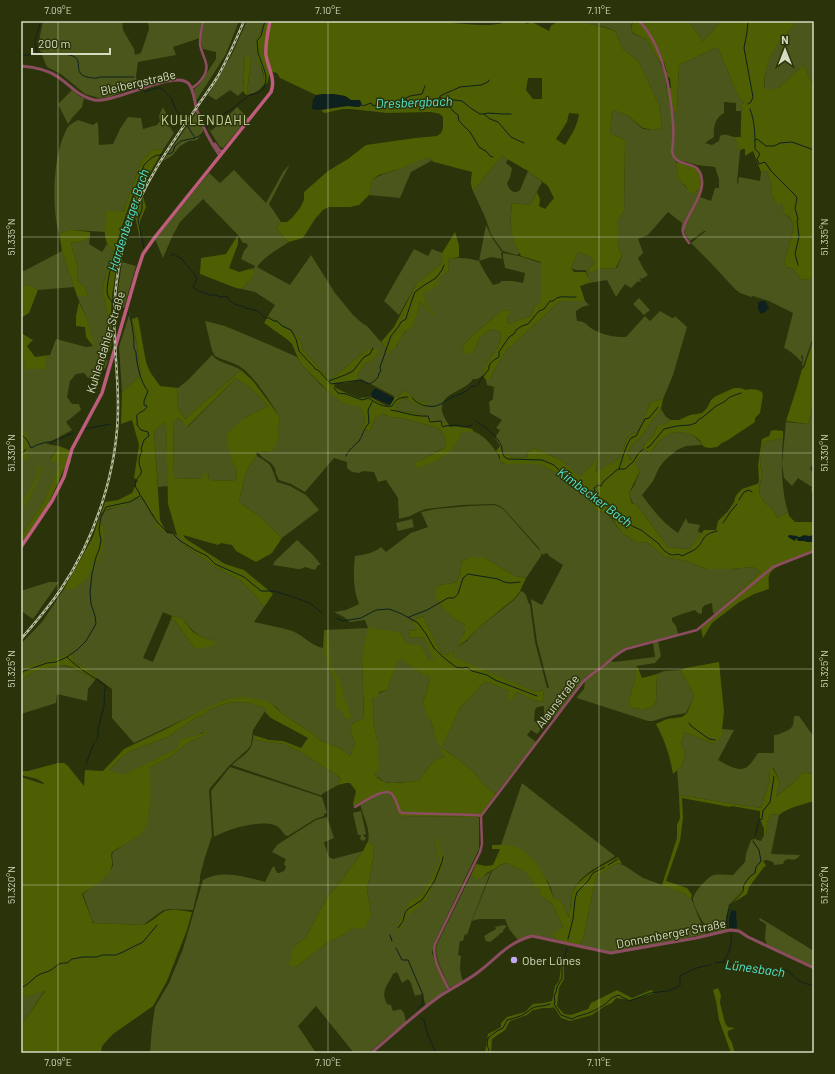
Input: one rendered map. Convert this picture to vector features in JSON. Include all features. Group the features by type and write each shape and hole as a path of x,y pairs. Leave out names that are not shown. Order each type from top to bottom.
{"main road":[{"name":"Kuhlendahler Straße","path":"21,547 52,501 64,476 72,449 100,396 140,261 146,250 270,94 273,85 266,51 270,21"}],"street":[{"path":"191,88 196,86 207,71 200,42 203,21"},
{"path":"639,21 645,27 657,48 668,78 673,125 673,156 676,160 696,166 701,174 702,186 700,195 683,227 684,234 689,243"},
{"name":"Bleibergstraße","path":"21,66 51,72 83,96 98,101 113,98 146,86 177,80 186,81 191,88 196,108 202,123 217,148 223,152"},
{"name":"Bleibergstraße","path":"208,134 210,141 220,156"},
{"name":"Alaunstraße","path":"481,816 582,683 590,675 621,651 697,630 773,567 814,551"},
{"path":"355,807 386,791 392,795 400,812 402,813 481,816 482,844 480,852 435,944 434,949 435,959 449,990"},
{"name":"Donnenberger Straße","path":"371,1053 439,997 467,980 511,946 525,938 532,936 611,953 736,930 814,968"}],"green space":[{"path":"43,21 122,21 123,30 134,49 135,55 141,53 149,29 148,21 202,21 200,38 173,47 176,55 138,62 136,76 137,87 109,97 99,98 85,94 61,74 47,67 38,46"},
{"path":"204,21 239,21 226,54 196,101 194,89 199,85 216,59 216,52 203,49 201,42"},
{"path":"247,21 264,21 261,32 256,39 258,59 264,77 263,85 251,94 247,92 251,59 245,57 243,91 238,96 230,90 216,100 208,95 231,56"},
{"path":"264,21 450,21 452,23 484,25 503,23 503,21 525,21 526,24 532,22 549,31 551,25 564,21 582,23 615,31 623,49 639,62 659,105 662,128 653,130 643,128 627,115 612,110 610,133 625,140 624,211 617,222 617,245 622,255 616,268 598,269 591,274 588,269 594,264 592,258 578,252 571,268 574,272 586,272 589,279 589,283 580,286 585,301 560,301 505,352 490,380 486,380 483,376 485,368 499,344 501,336 500,332 492,329 479,338 474,351 469,354 464,353 462,347 501,311 509,310 507,321 509,324 531,316 535,306 541,302 541,262 521,256 512,236 511,218 512,203 530,205 537,192 540,199 539,206 545,209 554,198 548,186 528,171 502,156 473,191 471,184 472,172 434,162 428,158 423,159 402,168 379,175 372,180 369,195 359,205 350,207 329,207 323,210 315,219 303,238 289,242 276,227 281,222 287,222 292,218 304,200 304,192 328,171 348,159 366,145 437,136 441,133 443,128 443,117 440,114 431,112 387,113 351,109 343,109 325,113 321,110 347,106 359,107 356,100 351,100 345,96 333,94 316,95 280,78 277,73 273,72 270,73 267,83 263,86 263,71 256,51 256,39 261,32","holes":["528,78 542,78 542,99 533,99 526,90","569,113 579,114 576,127 565,145 556,139 567,122"]},
{"path":"571,21 632,21 631,31 647,40 660,62 665,74 668,100 672,102 673,111 676,113 679,65 718,48 739,98 744,102 741,104 741,111 736,111 736,103 724,102 724,113 718,118 715,124 714,137 705,143 712,145 719,141 720,136 724,135 734,137 738,143 738,149 740,151 737,183 738,184 739,177 760,181 761,172 767,171 772,186 771,195 776,203 781,203 783,207 782,212 790,218 794,226 784,263 786,267 792,268 801,279 806,280 814,277 814,335 802,367 803,357 802,355 802,361 800,361 793,353 784,348 793,313 769,301 740,293 691,243 706,231 690,241 685,234 684,227 700,197 711,201 715,188 719,188 719,179 715,167 697,165 679,160 676,162 680,181 694,194 698,189 701,190 687,216 682,232 682,223 668,212 648,235 638,239 643,253 638,258 648,275 642,279 639,278 641,280 640,282 638,281 631,288 625,284 616,297 607,280 589,283 586,270 576,270 571,268 578,252 592,258 594,264 588,269 591,274 598,269 617,268 622,255 617,245 617,222 624,211 625,140 610,133 612,110 627,115 643,129 653,130 662,128 659,105 639,62 623,49 615,31 605,27"},
{"path":"633,21 688,21 703,41 718,25 719,21 797,21 769,59 764,89 777,89 804,65 814,88 814,277 807,280 801,279 792,268 786,267 784,263 794,226 790,218 782,212 783,207 781,203 776,203 771,195 772,186 767,171 761,172 753,151 745,156 745,149 740,151 738,149 738,143 734,137 741,137 741,104 744,102 739,98 718,48 679,65 676,113 673,111 672,102 668,100 666,89 671,88 670,78 664,75 667,72 664,62 659,61 647,40 631,31"},
{"path":"688,21 719,21 718,25 703,41"},
{"path":"797,21 814,21 814,88 804,65 777,89 764,89 766,66 769,57"},
{"path":"249,56 251,59 247,92 251,94 246,95 243,91 245,57"},
{"path":"72,90 84,98 82,107 68,124 58,104"},
{"path":"163,107 166,113 163,117 174,133 163,150 154,149 142,160 123,212 105,220 105,232 73,230 59,233 56,222 54,194 56,164 63,137 69,126 78,120 93,125 97,122 99,145 113,144 128,117 141,118 143,129 157,125 160,121 159,116"},
{"path":"237,107 248,118 223,148 220,147 208,128 211,131"},
{"path":"196,113 204,132 197,140 189,141 180,146 173,155 163,161"},
{"path":"154,149 163,150 131,214 117,265 112,300 112,338 110,350 108,317 102,289 113,250 107,244 105,235 107,210 123,212 142,160"},
{"path":"502,156 508,159 506,163 512,168 510,178 507,183 512,191 517,192 520,190 528,171 542,182 530,205 512,203 511,229 516,247 520,253 517,255 503,251 497,243 491,234 473,191"},
{"path":"428,158 433,162 431,161 411,172 400,198 369,195 372,180 417,161"},
{"path":"678,162 696,167 699,173 701,190 698,189 694,194 688,191 678,178 676,163"},
{"path":"290,164 269,204 281,222 276,227 289,242 268,256 257,267 290,285 311,255 335,293 353,315 367,326 387,349 384,351 390,355 390,351 397,346 400,338 418,312 420,301 429,311 429,308 423,298 424,292 438,280 442,274 449,271 449,259 464,258 479,261 493,285 500,283 501,281 523,283 525,273 505,268 503,253 541,263 541,302 535,306 531,316 509,324 507,321 509,310 501,311 462,347 464,353 474,351 479,338 492,329 500,332 501,336 499,344 488,361 482,376 473,379 470,383 446,398 443,402 442,411 447,422 443,425 420,414 397,410 396,405 404,398 420,406 427,402 419,401 404,390 398,398 394,398 394,396 361,379 359,380 356,376 366,362 368,349 330,380 303,350 299,338 289,329 268,316 275,305 255,292 242,289 253,276 255,266 241,259 248,246 246,243 243,243 238,235 203,199 180,222 163,258 155,239 209,173 220,183 234,170 266,203 283,172"},
{"path":"143,196 146,207 140,221 140,239 135,216"},
{"path":"486,225 492,238 502,252 502,259 491,257 479,261"},
{"path":"72,230 90,232 90,236 84,241 71,243 78,268 77,280 85,287 88,296 77,296 62,251 59,233"},
{"path":"455,232 459,245 459,257 449,259 449,271 441,276 438,285 429,291 424,292 425,301 435,315 434,316 420,301 418,312 412,327 404,332 396,347 390,351 390,356 384,351 387,349 381,342 394,327 417,283 441,264 442,253"},
{"path":"238,235 238,244 229,268 239,272 254,268 253,276 242,289 200,274 201,258 226,254"},
{"path":"90,236 89,244 102,252 107,244 113,250 102,289 108,317 110,350 104,358 108,361 105,369 102,367 99,379 88,378 84,373 76,374 70,381 67,397 72,404 79,404 81,410 66,422 72,430 46,444 59,446 50,459 61,464 43,503 21,536 21,348 45,369 45,358 50,355 56,339 86,347 93,346 87,319 77,296 88,296 85,287 77,280 78,268 71,243 84,241"},
{"path":"414,249 428,256 432,249 442,253 441,264 417,283 399,315 384,301"},
{"path":"62,251 74,287 38,290 28,284 21,288 21,270 24,271"},
{"path":"122,262 136,266 124,308 116,304"},
{"path":"28,284 38,290 29,313 21,318 21,288"},
{"path":"639,298 650,310 644,315 633,304"},
{"path":"560,301 585,301 589,305 576,311 577,321 610,336 626,337 645,316 650,321 660,311 672,318 675,316 687,327 673,375 663,399 651,402 637,432 628,436 620,458 596,473 597,463 601,454 580,478 561,460 534,448 527,453 528,457 525,458 509,456 502,453 495,438 500,430 496,428 502,420 490,413 489,402 493,399 494,387 487,385 486,380 490,380 505,352"},
{"path":"79,302 87,319 94,344 93,346 86,337 85,327 76,326 76,316"},
{"path":"130,312 141,375 122,392 119,347"},
{"path":"268,316 289,329 299,338 303,350 330,380 368,349 377,349 379,351 369,363 366,362 357,375 359,380 346,383 335,383 334,387 359,398 370,397 387,406 390,405 394,398 398,398 404,390 419,401 427,402 425,406 419,406 404,398 396,405 397,410 420,414 443,424 447,422 450,427 472,429 474,432 462,432 456,444 444,456 424,466 416,468 415,463 445,448 446,443 444,435 438,428 382,414 375,418 370,431 361,430 365,419 361,407 342,403 332,395 300,363 292,344 264,323"},
{"path":"138,317 146,362 150,372 160,386 178,388 178,408 185,419 241,370 253,381 280,417 278,427 279,437 272,451 256,453 257,456 250,465 245,478 239,502 259,516 282,538 272,553 256,562 236,551 232,545 221,543 218,545 183,535 186,539 225,564 244,570 273,594 264,607 240,580 215,567 184,545 177,535 168,504 166,422 154,431 160,520 167,533 156,526 154,517 146,508 146,501 139,498 123,506 108,509 101,514 105,502 118,500 132,493 138,480 134,478 139,445 132,420 121,424 122,392 141,375 132,319","holes":["236,378 253,390 268,406 244,418 226,435 232,462 237,471 235,481 209,480 208,473 203,473 202,479 174,478 173,422 179,418 187,427"]},
{"path":"205,321 225,326 297,357 300,363 322,386 342,403 361,406 365,419 361,430 370,431 375,418 382,414 438,428 444,435 446,443 445,447 457,441 462,432 475,432 490,444 497,453 500,461 504,464 539,464 569,479 585,494 597,511 607,513 622,533 636,542 648,543 665,557 686,561 707,569 752,567 761,571 715,614 713,613 712,603 705,605 702,608 702,613 699,614 695,610 672,618 678,634 625,648 586,677 555,718 544,715 544,706 537,707 535,710 534,721 540,723 538,726 541,729 537,734 531,730 527,735 536,742 496,794 483,784 472,770 442,748 445,756 433,762 419,781 392,783 384,782 376,777 377,739 373,720 374,710 372,699 379,693 387,690 399,657 423,675 428,674 430,680 423,703 431,720 434,733 443,745 460,708 485,681 509,691 512,700 517,692 533,700 544,702 543,690 536,692 454,658 453,651 447,655 441,653 423,616 411,621 418,630 408,631 410,637 424,638 435,660 429,660 421,647 406,643 400,632 362,658 364,718 353,723 350,731 355,743 350,756 340,748 319,740 313,734 283,714 273,704 227,699 134,743 112,718 112,689 89,670 74,662 73,653 21,673 21,644 42,622 64,589 74,589 102,553 103,526 99,519 103,513 109,509 124,505 139,498 146,501 146,508 167,533 177,535 184,545 215,567 240,580 254,594 264,607 254,622 292,631 315,645 323,648 324,630 368,628 365,620 350,622 334,612 346,610 359,604 354,581 355,556 375,551 381,547 386,552 411,533 428,527 421,512 436,509 494,505 504,510 540,551 504,509 500,506 494,504 462,505 426,509 399,519 398,498 386,480 378,482 374,472 352,472 347,468 347,462 334,458 305,492 291,484 279,480 275,468 258,452 266,452 279,437 278,427 280,417 261,389 245,370 215,356 212,350","holes":["541,553 542,555 547,553 563,565 542,605 531,599 537,642 549,688 547,688 535,642 530,605 524,593 521,591 515,599 476,630 467,641 459,646 465,630 465,625 455,619 442,607 436,598 437,588 440,585 457,582 462,561 471,557 484,557 515,576 526,578 541,556","163,612 182,618 192,630 201,637 212,640 195,649 175,621 171,619 153,662 143,658"]},
{"path":"21,333 33,340 27,346 35,357 50,355 45,358 45,369 25,369 23,349 21,348"},
{"path":"814,338 814,401 808,424 786,421 802,369 804,368"},
{"path":"212,355 221,362 241,370 185,419 178,408 178,388 188,380"},
{"path":"236,378 253,390 268,406 244,418 232,462 237,471 235,481 209,480 208,473 202,479 174,478 173,422 179,418 188,427"},
{"path":"734,388 758,390 762,392 763,395 760,413 755,418 755,422 728,440 717,447 710,448 704,447 698,439 689,434 676,432 662,439 650,454 643,448 646,441 653,436 658,425 663,425 671,420 679,420 690,415 702,413 707,408 711,400 716,396"},
{"path":"663,399 659,413 641,437 633,444 627,454 631,460 639,451 642,454 635,463 640,471 629,493 632,504 635,503 669,548 689,549 704,530 716,530 718,521 728,511 737,494 742,489 759,482 758,465 762,439 769,436 771,431 774,430 783,431 783,438 764,442 760,461 762,476 759,487 760,495 763,501 772,509 778,518 788,512 789,516 795,522 814,522 814,552 788,561 776,568 769,576 769,589 754,594 738,603 712,623 703,638 701,629 761,571 752,567 707,569 686,561 665,557 648,543 636,542 622,533 608,513 597,511 585,495 569,480 561,478 555,472 539,464 505,464 500,461 500,456 496,451 500,446 502,453 509,456 525,458 528,457 527,453 534,448 561,460 580,477 592,465 602,451 597,463 596,472 620,458 628,436 637,432 651,402"},
{"path":"814,401 814,466 810,468 814,475 814,494 811,490 812,487 798,478 792,486 784,478 782,464 786,422 808,424"},
{"path":"661,409 666,417 671,420 663,425 658,425 653,436 646,441 643,448 650,454 665,436 681,432 695,437 702,445 686,446 677,450 665,460 659,468 653,481 642,495 658,516 678,533 686,518 688,523 700,525 698,532 702,533 689,549 669,548 635,503 633,504 629,493 634,486 640,471 627,454 633,444 641,437"},
{"path":"166,422 168,486 158,487 154,431"},
{"path":"21,425 30,440 27,460 21,462"},
{"path":"783,438 782,475 788,512 778,518 772,509 763,501 760,495 759,488 762,476 760,461 764,442"},
{"path":"59,446 69,450 71,462 64,469 49,503 21,544 21,536 43,503 60,464 50,460"},
{"path":"257,456 270,465 277,482 290,486 306,495 319,510 282,538 259,516 239,502 247,471"},
{"path":"36,466 43,469 30,498 21,510 21,505 39,472"},
{"path":"99,519 103,526 104,539 102,553 87,578 74,589 64,589 93,537"},
{"path":"412,519 414,527 398,531 396,523"},
{"path":"297,540 321,565 318,565 315,570 305,567 298,569 273,565 275,561"},
{"path":"471,557 484,557 515,576 526,578 515,598 476,630 467,640 458,646 465,631 465,625 455,619 442,607 436,598 436,588 440,585 457,582 462,561"},
{"path":"49,582 59,582 33,619 21,611 21,591"},
{"path":"172,616 182,618 192,631 201,637 212,640 215,644 214,646 195,649 175,621 171,619"},
{"path":"423,616 441,653 447,655 453,651 454,657 536,692 543,690 544,702 533,700 517,692 512,700 508,699 509,691 485,681 460,708 443,745 439,746 431,720 427,716 423,703 430,680 428,675 423,675 399,658 387,690 379,692 378,696 372,699 379,770 375,773 376,777 388,783 419,781 433,762 445,756 440,749 442,748 472,770 483,784 496,794 480,816 400,816 391,795 384,791 354,807 353,804 356,791 350,783 338,785 341,778 301,752 284,744 255,740 253,735 269,740 283,741 301,748 308,738 271,718 265,712 266,708 250,703 238,702 227,703 210,709 204,715 198,716 168,737 130,751 109,770 123,775 178,748 179,740 210,730 204,735 188,743 173,755 150,768 150,810 143,832 112,852 111,870 100,882 82,894 93,923 143,925 168,910 192,912 187,930 167,981 153,1006 113,1034 102,1046 101,1053 21,1053 21,1025 45,991 21,998 21,777 43,784 44,783 37,779 21,775 21,771 28,771 58,763 64,763 84,786 85,770 103,771 124,749 208,707 227,699 241,697 260,699 273,704 283,714 313,734 319,740 340,748 350,756 355,743 350,731 353,723 364,718 362,658 368,628 400,632 406,643 421,646 429,660 434,660 424,638 410,637 408,631 417,630 411,621"},
{"path":"325,630 328,630 331,664 341,683 344,698 350,710 348,711 352,717 346,719 343,712 336,708 336,684 324,653"},
{"path":"658,641 661,656 655,663 636,666 635,678 628,705 641,709 654,706 656,701 657,674 664,671 680,670 694,696 686,713 648,721 577,698 584,689 585,681 611,661 614,662 655,657 653,643"},
{"path":"73,653 74,662 89,670 97,678 95,680 76,669 64,665 35,671 21,681 21,673 27,667"},
{"path":"719,662 724,712 722,729 723,734 714,744 685,732 681,743 685,753 682,766 673,774 667,749 656,724 667,719 682,717 687,713 694,696 680,670"},
{"path":"60,665 74,669 95,680 88,689 87,701 57,694 56,703 21,714 21,681 30,674"},
{"path":"636,666 642,678 657,674 656,701 654,706 645,709 637,709 628,705 635,678"},
{"path":"227,703 250,703 267,708 253,730 251,745 229,766 209,790 212,836 200,876 193,910 169,909 162,911 143,925 94,923 83,894 106,877 113,866 113,852 143,832 150,808 150,768 173,755 188,743 204,735 203,732 178,748 123,776 109,770 130,751 168,737 198,716 204,715 210,709"},
{"path":"794,716 799,716 814,737 814,771 811,774 803,772 794,782 776,797 780,782 773,767 769,772 770,780 761,808 679,795 677,770 682,766 685,753 681,743 685,732 714,744 722,729 734,730 718,760 733,768 741,769 749,765 758,753 774,753 774,735 790,729 793,724"},
{"path":"253,735 255,740 284,744 301,752 341,778 338,785 320,795 232,765 247,753 252,745"},
{"path":"230,767 322,797 327,813 288,836 276,826 268,824 252,824 235,828 214,837 211,791"},
{"path":"772,767 780,782 776,797 794,782 803,772 811,774 814,771 814,801 791,808 779,815 771,814 767,823 766,836 764,835 764,829 760,819 760,811 682,798 683,818 680,841 666,881 687,888 692,895 691,898 662,885 677,838 677,825 680,818 679,795 761,808 770,780 769,772"},
{"path":"522,783 615,856 589,872 579,882 571,898 570,918 560,901 553,898 548,882 534,861 501,845"},
{"path":"384,791 391,795 401,816 479,818 479,849 434,943 432,953 447,988 446,990 426,1006 422,994 415,996 411,983 408,979 402,983 397,972 393,974 386,988 384,995 385,999 387,1004 391,1005 393,1011 401,1009 404,1013 406,1022 368,1053 354,1053 316,1006 298,1026 316,1053 150,1053 155,1007 169,983 183,949 203,880 226,874 242,876 265,882 274,866 277,873 284,871 286,867 284,864 286,859 272,852 277,845 316,820 327,817 334,838 324,843 329,857 333,859 363,851 338,885 327,897 306,937 294,946 296,967 327,943 343,935 371,914 367,889 374,855 373,846 368,841 369,836 367,826 360,803"},
{"path":"361,811 366,834 363,835 366,838 363,841 360,839 361,835 358,835 353,813"},
{"path":"771,814 779,815 771,854 800,855 798,858 792,860 785,860 783,864 774,865 773,862 767,860 762,861 757,866 754,873 749,876 740,892 729,905 726,918 727,930 710,933 695,908 693,897 711,876 733,875 745,862 751,840 755,839 761,841 764,835 766,836 767,823"},
{"path":"436,837 439,841 439,848 445,860 427,899 407,917 399,931 397,926 410,901 422,895 440,861"},
{"path":"368,841 373,846 374,855 367,889 371,914 364,929 353,928 327,943 296,967 289,965 294,946 306,937 327,897 338,885 363,851"},
{"path":"492,845 514,846 528,854 544,875 553,898 560,900 569,917 572,895 579,883 598,868 618,857 622,864 618,863 596,876 583,940 578,945 557,940 552,934 563,927 552,904 541,896 539,888 533,887 533,883 524,870 518,869 508,863 502,864 488,872 482,878 475,878 471,875 476,864 486,866 493,865 500,849 492,849"},
{"path":"763,860 766,866 749,887 747,894 729,905 740,892 749,876 754,873 757,866"},
{"path":"508,863 518,869 524,869 533,883 539,887 541,896 553,906 563,927 553,934 557,940 532,935 518,940 509,929 505,919 479,919 472,921 492,871 503,864"},
{"path":"618,863 643,878 685,894 691,898 706,934 617,952 578,945 583,940 596,876"},
{"path":"491,871 467,935 465,934 463,941 460,941 458,955 461,956 460,971 463,981 449,987 436,954 437,944 471,875 475,878 482,878"},
{"path":"760,918 814,951 814,967 767,945 765,939 766,924 759,920"},
{"path":"504,925 507,926 502,933 490,942 486,941 484,936 496,929 495,927"},
{"path":"564,964 564,979 559,988 557,1006 564,1014 571,1015 588,1009 591,1003 617,990 632,998 651,990 655,993 630,1000 616,998 612,1003 592,1015 570,1021 561,1018 554,1007 533,1010 527,1015 510,1021 505,1030 492,1039 491,1053 485,1053 488,1034 501,1027 501,1023 507,1017 525,1012 533,1004 552,1001 555,986 559,981 561,966"},
{"path":"718,988 721,995 720,1003 725,1023 728,1027 735,1028 728,1031 728,1036 735,1053 731,1053 719,1020 713,990"},
{"path":"45,990 25,1020 21,1025 21,998"}],"water":[{"path":"324,94 345,96 351,100 360,100 362,105 359,107 347,106 318,110 312,109 313,100 316,95"},
{"path":"765,301 769,308 761,314 758,309 758,303"},
{"path":"374,389 377,389 394,398 390,405 372,397 371,394"},
{"path":"789,535 800,537 804,535 814,535 814,542 798,541 796,538 795,541 788,537"},
{"path":"731,910 736,911 737,928 729,927"}],"waterway":[{"name":"Hardenberger Bach","path":"21,675 24,671 47,663 56,662 67,657 86,641 96,624 91,604 90,592 92,574 101,541 99,529 101,517 106,507 129,502 140,496 135,486 135,482 141,472 139,465 142,451 141,449 144,440 149,436 148,432 141,430 137,425 137,415 147,406 144,405 144,401 148,391 145,388 138,367 130,316 125,310 110,299 108,296 107,287 114,253 144,165 155,156 173,152 175,146 181,141 201,135 212,120 229,111 250,95 258,93 264,88 266,78 258,53 257,41 261,36 265,21"},
{"path":"748,21 744,48 753,97 751,102 748,104"},
{"path":"35,40 40,24"},
{"path":"35,43 37,54"},
{"path":"21,56 42,53 69,55 76,58 80,73 87,77 134,77"},
{"path":"440,98 440,96 460,87 481,85 489,80"},
{"path":"404,99 410,96 422,94 425,86"},
{"path":"143,90 145,92 156,88 161,88 171,98 176,110 184,119"},
{"name":"Dresbergbach","path":"362,105 371,103 373,106 382,103 386,105 403,99 406,99 409,102 425,103 428,100 440,98 462,101 480,114 484,114 490,119 498,122 511,137 524,143"},
{"path":"426,104 434,107 450,107 458,115 459,121 470,132 479,147 493,157"},
{"path":"750,109 754,124 755,149 760,154 757,159 759,164 765,162 771,171 796,196 797,199 795,208 798,219 799,236 795,254 798,265"},
{"path":"484,114 511,114"},
{"path":"187,125 195,138"},
{"path":"755,140 757,139 766,146 774,146 780,143 792,142 814,150"},
{"name":"Hardenberger Bach","path":"136,188 139,193"},
{"path":"142,199 142,209 138,220 144,248"},
{"name":"Kimbecker Bach","path":"170,256 174,254 183,260 194,273 197,279 193,287 200,292 220,297 227,296 232,302 245,308 258,311 265,318 277,321 282,326 291,330 296,339 299,351 331,384 360,380 369,384 376,380 381,371 380,367 391,336 401,322 406,319 415,292 436,278 444,265"},
{"path":"478,385 489,369 490,363 499,357 499,352 509,337 514,334 516,330 528,324 550,301 561,297 576,297"},
{"path":"329,381 353,371 364,357 370,354 373,348"},
{"path":"412,398 422,405 437,406 452,397 465,392 471,386 475,386"},
{"name":"Kimbecker Bach","path":"334,388 338,393 346,394 362,400 369,398 383,406 392,406 400,398 408,397"},
{"path":"647,448 664,429 696,423 716,406 730,397 741,393"},
{"path":"346,456 350,449 359,441 369,423 368,410 372,402"},
{"path":"619,469 627,445 631,438 636,436 645,419 649,418 658,407"},
{"name":"Kimbecker Bach","path":"391,410 414,415 428,416 430,422 441,421 443,427 457,425 464,427 472,425"},
{"name":"Kimbecker Bach","path":"476,421 488,429 496,437 501,444 503,455 506,458 542,460 554,465 564,475 582,488 605,501 632,526 641,530 659,544 664,551 672,555 678,554 682,556 694,550 705,537 717,531"},
{"path":"85,429 111,424"},
{"path":"21,434 27,440 31,448 73,433"},
{"path":"21,455 26,449"},
{"path":"591,493 595,491 594,488 598,485 601,486 603,482 618,469 625,469 633,462 643,449"},
{"path":"739,500 744,492 749,490 752,492"},
{"path":"141,496 157,522 167,532 170,532"},
{"path":"723,523 737,504"},
{"path":"174,535 179,540 207,556 215,564 244,577 261,591 274,591 310,603 322,613"},
{"path":"409,617 427,610 448,598 454,598 458,594 463,578 468,574 498,579 510,583 520,582"},
{"path":"336,618 343,621 361,618 376,610 389,609 402,614 418,623 434,648 456,667 467,667 472,671 487,675 495,680 537,696"},
{"path":"67,657 81,669 106,686 104,706 99,726 98,738 96,740"},
{"path":"689,723 709,739 715,740"},
{"path":"86,764 94,743"},
{"path":"755,836 759,820 762,819 763,811 770,802 773,776"},
{"path":"729,906 742,893 745,883 755,873 756,867 761,861 759,850 753,841"},
{"path":"398,928 408,909 422,900 434,882 443,857"},
{"path":"608,865 618,859"},
{"path":"568,939 577,892 588,881 593,873 605,867"},
{"path":"728,929 726,921 729,909"},
{"path":"21,988 38,975 48,972 59,964 67,963 72,959 97,957 102,955 116,955 123,952 143,942 157,925"},
{"path":"724,961 730,948 731,934"},
{"path":"390,935 392,941"},
{"path":"396,948 402,960 408,960 423,995 423,1004 417,1009"},
{"name":"Lünesbach","path":"567,948 562,966 562,978 554,996 554,1004 561,1015 572,1019 595,1010 619,995 629,1001 650,993 668,991 680,986 680,976 703,966 711,965"},
{"name":"Lünesbach","path":"715,963 724,962 765,971 786,970 798,980 814,986"},
{"name":"Lünesbach","path":"487,1053 489,1050 487,1045 488,1038 503,1028 507,1020 521,1016 527,1013 530,1009 538,1006 550,1004"},
{"path":"420,1018 424,1020 427,1033 436,1053"}],"railway":[{"path":"21,639 52,602 73,569 85,547 103,501 114,453 117,430 118,406 114,315 119,267 127,232 137,205 152,175 218,76 244,21"}],"place":[{"name":"Ober Lünes","path":"514,960"}],"district":[{"name":"KUHLENDAHL","path":"206,120"}]}
